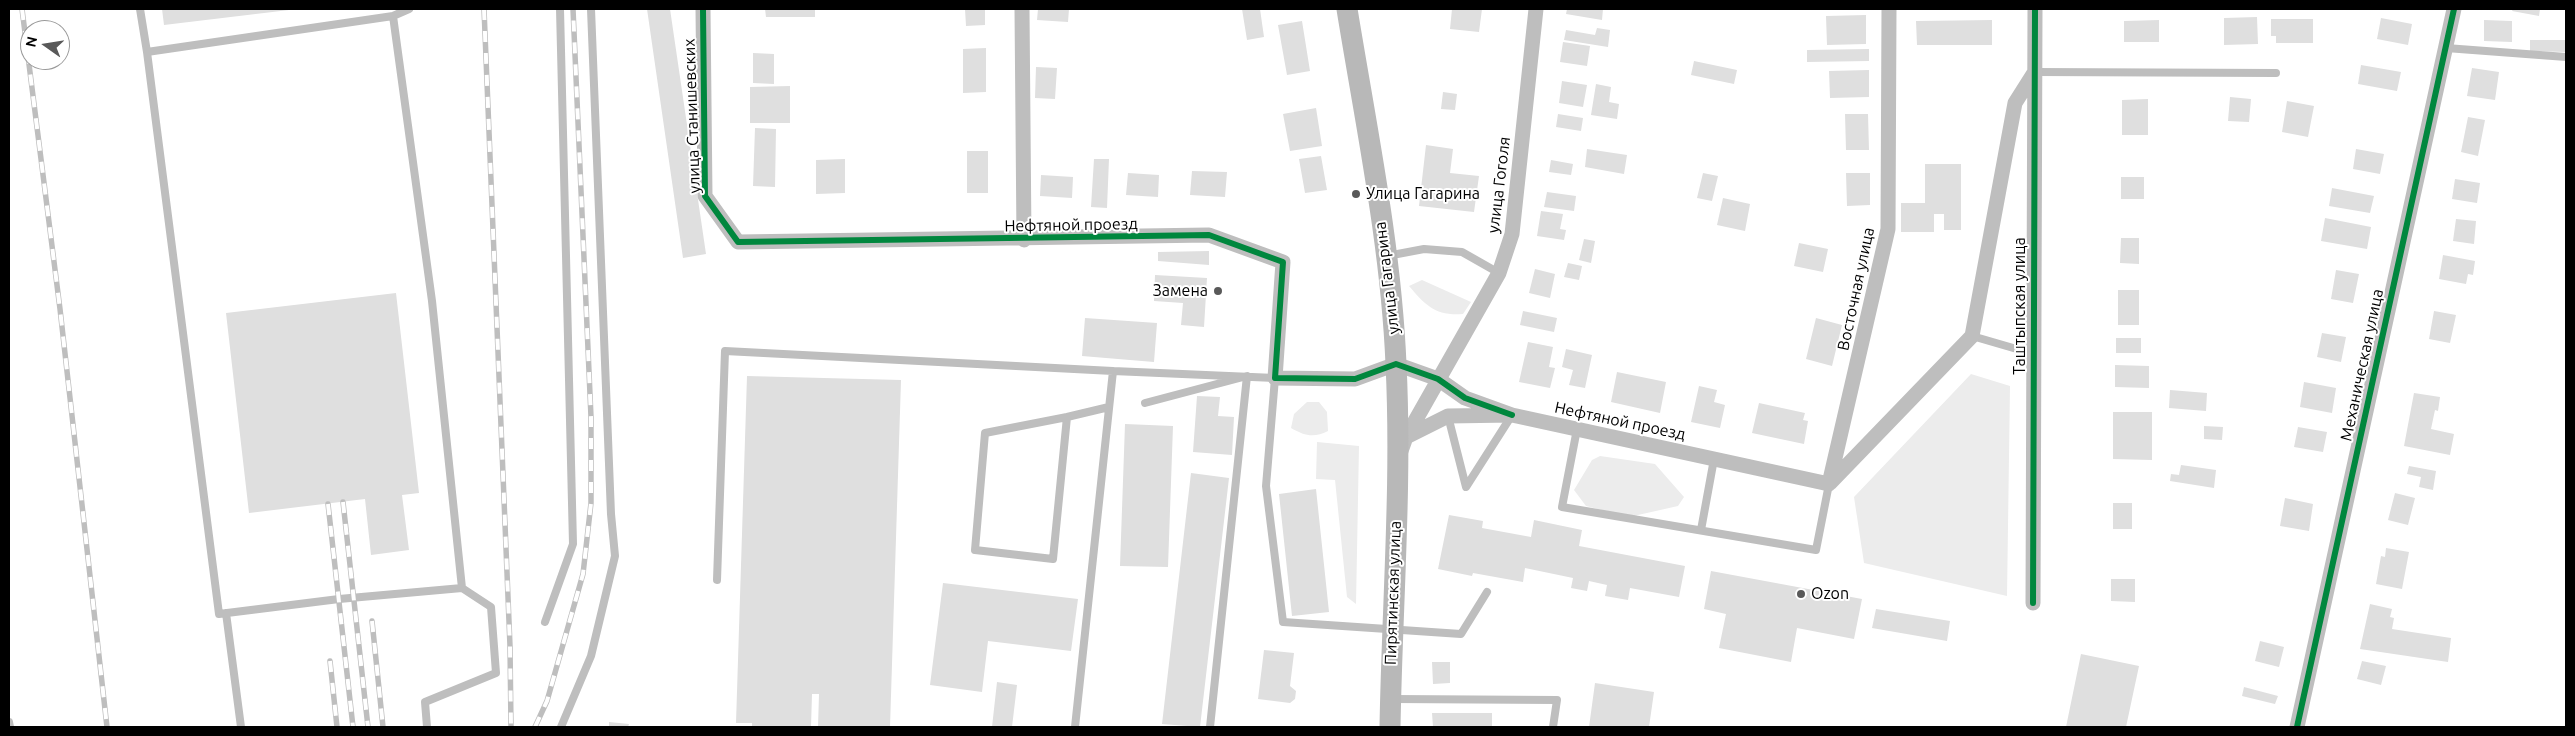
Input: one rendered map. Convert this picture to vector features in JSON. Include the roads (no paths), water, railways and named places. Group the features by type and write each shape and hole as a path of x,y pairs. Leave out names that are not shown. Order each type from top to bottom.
{"street":[{"name":"улица Станишевских","path":"703,9 704,196 738,242"},
{"name":"Нефтяной проезд","path":"1022,9 1024,240"},
{"name":"улица Гагарина","path":"1347,9 1386,256 1396,364 1398,459"},
{"name":"улица Гоголя","path":"1398,459 1406,437 1499,273 1512,234 1536,9"},
{"name":"Восточная улица","path":"1829,484 1888,230 1889,9"},
{"name":"Таштыпская улица","path":"2033,603 2035,9"},
{"name":"Механическая улица","path":"2297,727 2454,9"},
{"path":"1829,484 1972,336 2015,103 2035,72"},
{"name":"Нефтяной проезд","path":"738,242 1024,240 1209,236 1283,262 1275,378"},
{"path":"1275,378 1355,379 1396,364 1438,379 1465,398 1512,415"},
{"name":"Нефтяной проезд","path":"1406,437 1448,416 1512,415 1829,484"},
{"name":"Пирятинская улица","path":"1390,727 1398,459"}],"lane":[{"path":"140,9 219,614 339,599 462,588 491,607 496,673 425,702 427,727"},
{"path":"147,52 393,16 409,9"},
{"path":"545,622 573,544 560,9"},
{"path":"561,727 591,656 615,556 611,514 591,9"},
{"path":"393,16 432,301 462,588"},
{"path":"2446,48 2566,58"},
{"path":"2035,72 2276,73"},
{"path":"1386,256 1424,249 1462,252 1499,273"},
{"path":"1972,336 2034,354"},
{"path":"716,580 725,351 1275,378 1266,486 1283,622 1392,631 1461,634 1487,592"},
{"path":"1075,727 1112,370"},
{"path":"1145,403 1247,376"},
{"path":"1210,727 1247,376"},
{"path":"1067,416 1053,559 974,550 985,432 1109,407"},
{"path":"1448,416 1466,487 1512,415"},
{"path":"1577,429 1562,507 1816,550 1829,484"},
{"path":"1701,530 1714,459"},
{"path":"226,613 241,727"},
{"path":"1391,699 1557,700 1553,727"},
{"path":"9,722 10,727"}],"railway":[{"path":"22,9 60,309 107,727"},
{"path":"484,9 510,646 511,727"},
{"path":"535,727 547,701 583,574 591,503 591,417 573,9"},
{"path":"343,502 368,727"},
{"path":"328,504 353,727"},
{"path":"372,621 383,727"},
{"path":"330,661 337,727"}],"place":[{"name":"Улица Гагарина","path":"1356,194"},
{"name":"Замена","path":"1218,291"},
{"name":"Ozon","path":"1801,594"}]}
